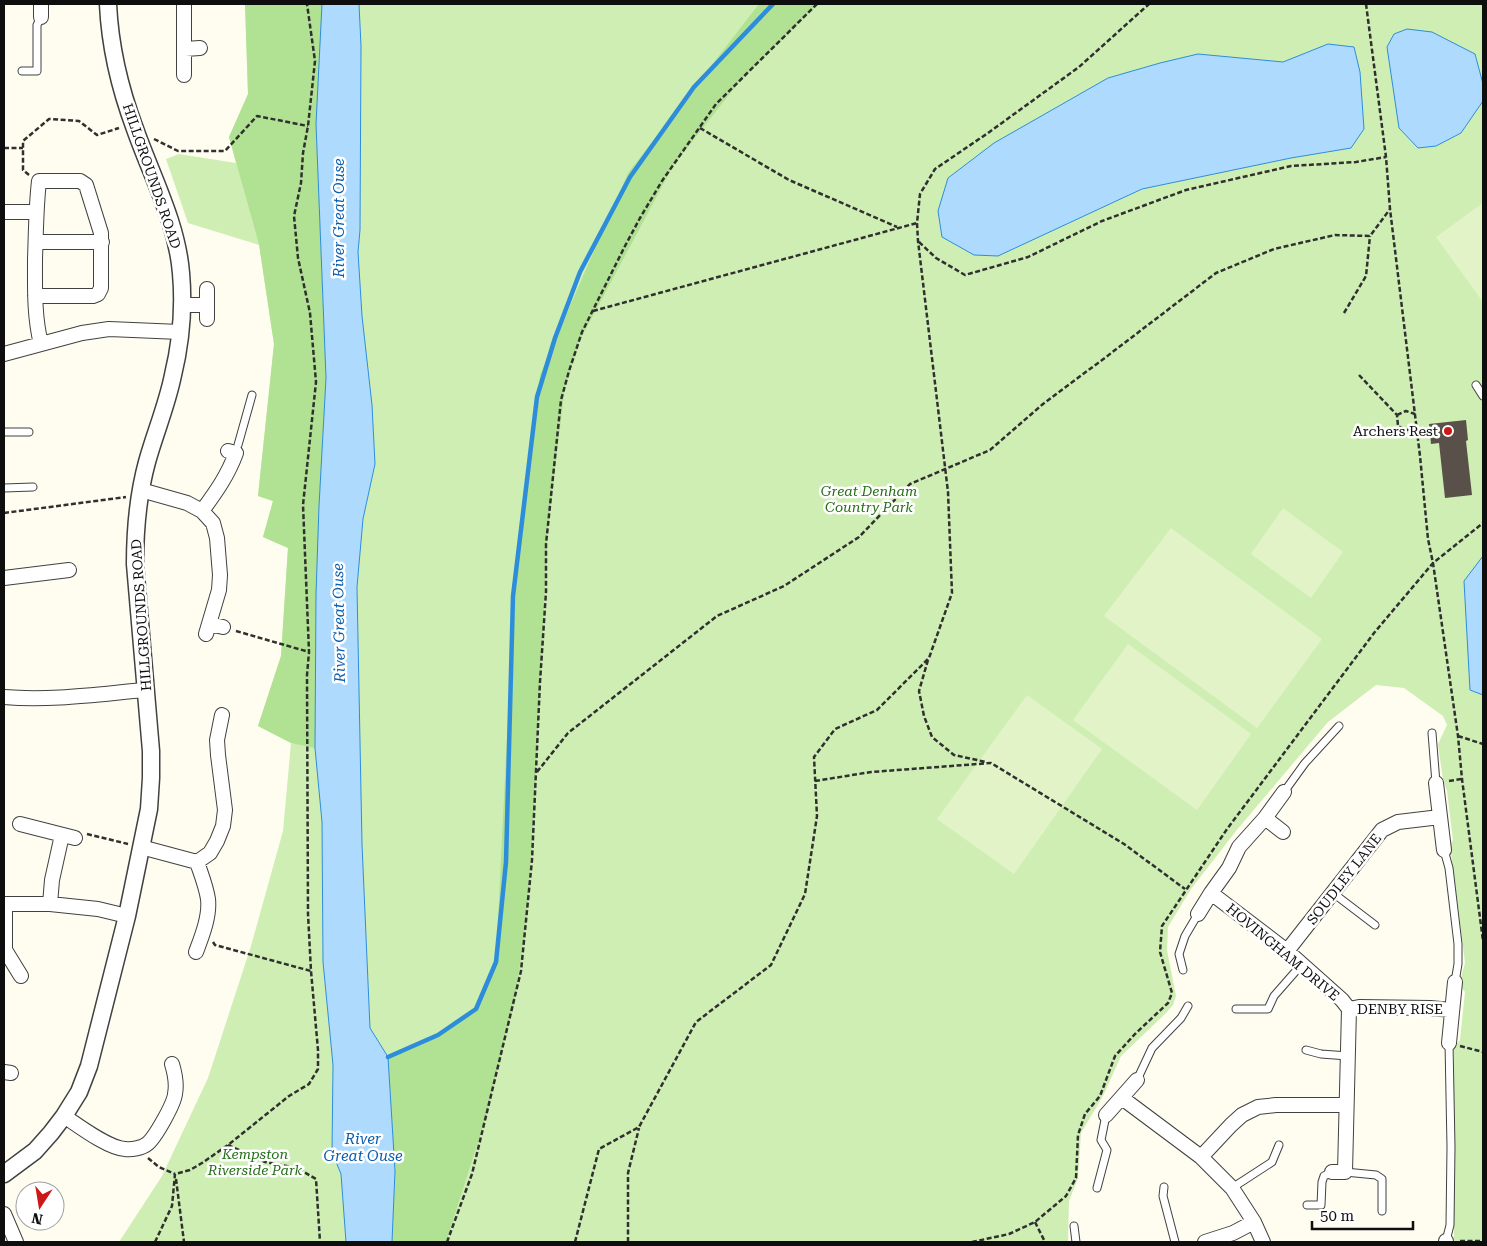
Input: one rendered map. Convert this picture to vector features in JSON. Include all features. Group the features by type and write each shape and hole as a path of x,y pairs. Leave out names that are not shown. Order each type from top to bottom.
{"street":[{"name":"HILLGROUNDS ROAD","path":"4,1174 35,1151 64,1116 78,1092 89,1066 127,916 149,809 151,751 135,564 135,535 140,494 147,463 173,375 180,332 182,305 181,272 175,236 134,129 114,56 109,28 108,4"},
{"path":"184,4 184,75"},
{"path":"185,49 200,48"},
{"path":"35,296 93,296 98,294 101,288 101,232 86,185 80,181 39,181 36,212 35,296 36,326 41,344"},
{"path":"4,212 36,212"},
{"path":"36,242 102,242"},
{"path":"182,305 207,312 207,289"},
{"path":"4,354 82,333 109,329 180,332"},
{"path":"202,510 226,478 234,450"},
{"path":"140,494 187,503 202,510 213,523 217,538 220,575 219,590 208,629 223,627"},
{"path":"4,578 69,570"},
{"path":"4,697 22,699 145,690"},
{"path":"197,862 210,852 224,826 225,810 217,740 224,724"},
{"path":"1436,783 1444,850"},
{"path":"1198,914 1211,892 1229,868 1239,847 1265,818 1284,792"},
{"name":"SOUDLEY LANE","path":"1287,951 1382,830 1398,822 1440,817"},
{"path":"1265,818 1283,832"},
{"path":"20,824 69,837 52,880 50,904"},
{"path":"142,847 197,862"},
{"path":"196,952 206,938 208,900 205,884 197,862"},
{"name":"HOVINGHAM DRIVE","path":"1211,892 1287,951 1342,1000 1349,1009 1346,1105 1338,1172"},
{"path":"21,976 4,950 4,904 50,904 98,909 127,916"},
{"name":"DENBY RISE","path":"1449,1043 1455,982"},
{"name":"DENBY RISE","path":"1349,1009 1368,1007 1452,1010"},
{"path":"64,1116 110,1145 125,1149 147,1145 156,1133 175,1096 176,1078 172,1064"},
{"path":"1106,1115 1136,1080"},
{"path":"1122,1098 1201,1157 1232,1188 1254,1222 1263,1242"},
{"path":"1201,1157 1242,1115 1258,1107 1276,1105 1346,1105"},
{"path":"4,1214 18,1238"},
{"path":"1205,1242 1233,1233 1254,1222"}],"lane":[{"path":"22,71 37,71 37,26 41,10"},
{"path":"1476,386 1483,396"},
{"path":"234,450 252,396"},
{"path":"4,432 29,432"},
{"path":"4,488 34,487"},
{"path":"1284,792 1305,763 1339,726"},
{"path":"1432,733 1436,783"},
{"path":"1444,850 1449,868 1458,944 1458,964 1455,982"},
{"path":"1333,892 1375,925"},
{"path":"1184,970 1179,954 1185,936 1198,914"},
{"path":"1236,1008 1268,1009 1274,996 1302,964"},
{"path":"1136,1080 1152,1048 1181,1018 1188,1006"},
{"path":"1446,1242 1450,1225 1449,1043"},
{"path":"1306,1050 1321,1054 1348,1056"},
{"path":"1097,1188 1107,1150 1101,1140 1106,1115"},
{"path":"1232,1188 1272,1162 1279,1145"},
{"path":"1307,1205 1321,1205 1324,1176 1338,1172 1376,1175 1382,1179 1382,1211"},
{"path":"1164,1187 1163,1196 1175,1242"},
{"path":"1074,1226 1076,1242"}],"path":[{"path":"137,1148 158,1168 175,1174 190,1170 228,1145 289,1096 309,1084 318,1069 308,906 307,675 309,652 302,506 316,382 310,313 298,258 294,216 301,183 315,61 307,4"},
{"path":"447,1242 472,1174 521,972 532,860 546,592 546,544 561,400 582,332 640,218 662,181 716,104 817,4"},
{"path":"1149,4 1079,67 935,169 920,194 917,223 918,241 948,492 952,593 919,690 924,716 932,737 954,754 991,763 1124,844 1185,889"},
{"path":"1366,4 1386,157 1390,209 1428,539 1458,736 1483,941"},
{"path":"39,181 23,170 23,141 49,119 79,122 97,135 122,127 134,129 178,151 225,151 257,116 308,126"},
{"path":"700,128 789,180 898,228"},
{"path":"4,148 23,148"},
{"path":"918,241 936,258 965,276 1028,257 1102,220 1186,190 1291,166 1356,162 1386,157"},
{"path":"1344,313 1366,276 1370,236 1390,209"},
{"path":"593,311 917,223"},
{"path":"536,773 568,733 717,616 784,586 860,538 910,484 990,450 1043,404 1216,273 1274,249 1335,235 1370,236"},
{"path":"1359,375 1397,415 1398,426 1407,430 1416,426"},
{"path":"1397,415 1406,411 1415,414"},
{"path":"4,513 140,494"},
{"path":"1433,563 1483,523"},
{"path":"242,632 309,652"},
{"path":"628,1242 628,1173 639,1128 696,1022 771,965 805,894 817,816 814,758 835,729 877,710 929,658"},
{"path":"1458,736 1483,744"},
{"path":"815,781 871,772 991,763"},
{"path":"69,837 84,833 142,847"},
{"path":"206,938 215,945 311,971"},
{"path":"1449,1043 1483,1052"},
{"path":"575,1242 599,1149 639,1128"},
{"path":"228,1145 265,1162 298,1168 316,1179 320,1242"},
{"path":"155,1242 172,1206 175,1174"},
{"path":"175,1174 184,1242"},
{"path":"1035,1222 1045,1242"},
{"path":"1446,1242 1483,1241"}],"green space":[{"name":"Kempston Riverside Park","path":"245,4 322,4 323,8 316,124 319,506 315,748 322,822 323,962 333,1065 332,1152 341,1174 346,1242 119,1242 162,1176 208,1078 251,946 283,831 291,743 258,726 281,656 288,548 263,537 273,501 258,496 274,344 259,245 188,223 166,159 179,154 236,163 229,137 248,94"},
{"path":"245,4 322,4 316,124 326,378 319,506 315,748 291,743 258,726 281,656 288,548 263,537 273,501 258,496 274,344 259,244 229,137 248,94"},
{"name":"Great Denham Country Park","path":"359,4 1483,4 1483,1242 1455,1242 1454,1240 1454,1047 1460,1040 1465,992 1459,984 1465,963 1450,845 1453,840 1447,791 1443,780 1438,744 1447,725 1443,716 1404,688 1376,685 1328,722 1236,831 1191,889 1168,927 1167,950 1176,996 1173,1005 1166,1013 1121,1056 1103,1096 1081,1133 1078,1178 1069,1201 1068,1242 392,1242 395,1171 388,1057 370,1028 362,844 357,587 363,519 375,464 372,405 362,316 358,252 360,230 361,46"},
{"path":"759,4 818,4 739,82 673,166 580,340 565,387 548,526 527,913 516,993 486,1117 446,1242 392,1242 395,1171 388,1057 438,1035 476,1009 496,962 514,591 540,375 628,173"},
{"path":"1483,203 1483,302 1436,237"},
{"path":"1283,508 1343,552 1311,598 1251,554"},
{"path":"1171,528 1322,639 1257,728 1104,616"},
{"path":"1128,644 1251,734 1197,810 1073,720"},
{"path":"1027,695 1102,749 1014,874 937,819"}],"water":[{"name":"River Great Ouse","path":"322,4 359,4 361,46 360,230 358,252 362,316 372,405 375,464 363,519 357,587 362,844 370,1028 388,1057 395,1171 392,1242 346,1242 341,1174 332,1152 333,1065 323,962 322,822 315,748 316,594 326,378 316,124"},
{"path":"1407,29 1432,32 1475,54 1483,84 1483,101 1461,133 1436,146 1418,148 1399,128 1387,47 1394,34"},
{"path":"1328,44 1354,47 1360,72 1364,129 1351,148 1291,158 1142,189 998,256 974,255 942,237 938,211 948,178 994,143 1108,78 1198,54 1283,62"},
{"path":"1483,556 1483,695 1470,690 1464,581"}],"building":[{"path":"1466,420 1468,440 1466,441 1472,495 1445,498 1439,443 1431,444 1429,424"}],"waterway":[{"path":"388,1057 438,1035 476,1009 496,962 506,862 513,596 537,397 555,338 580,272 630,177 694,87 773,4"}],"place":[{"name":"Archers Rest","path":"1448,431"}]}
